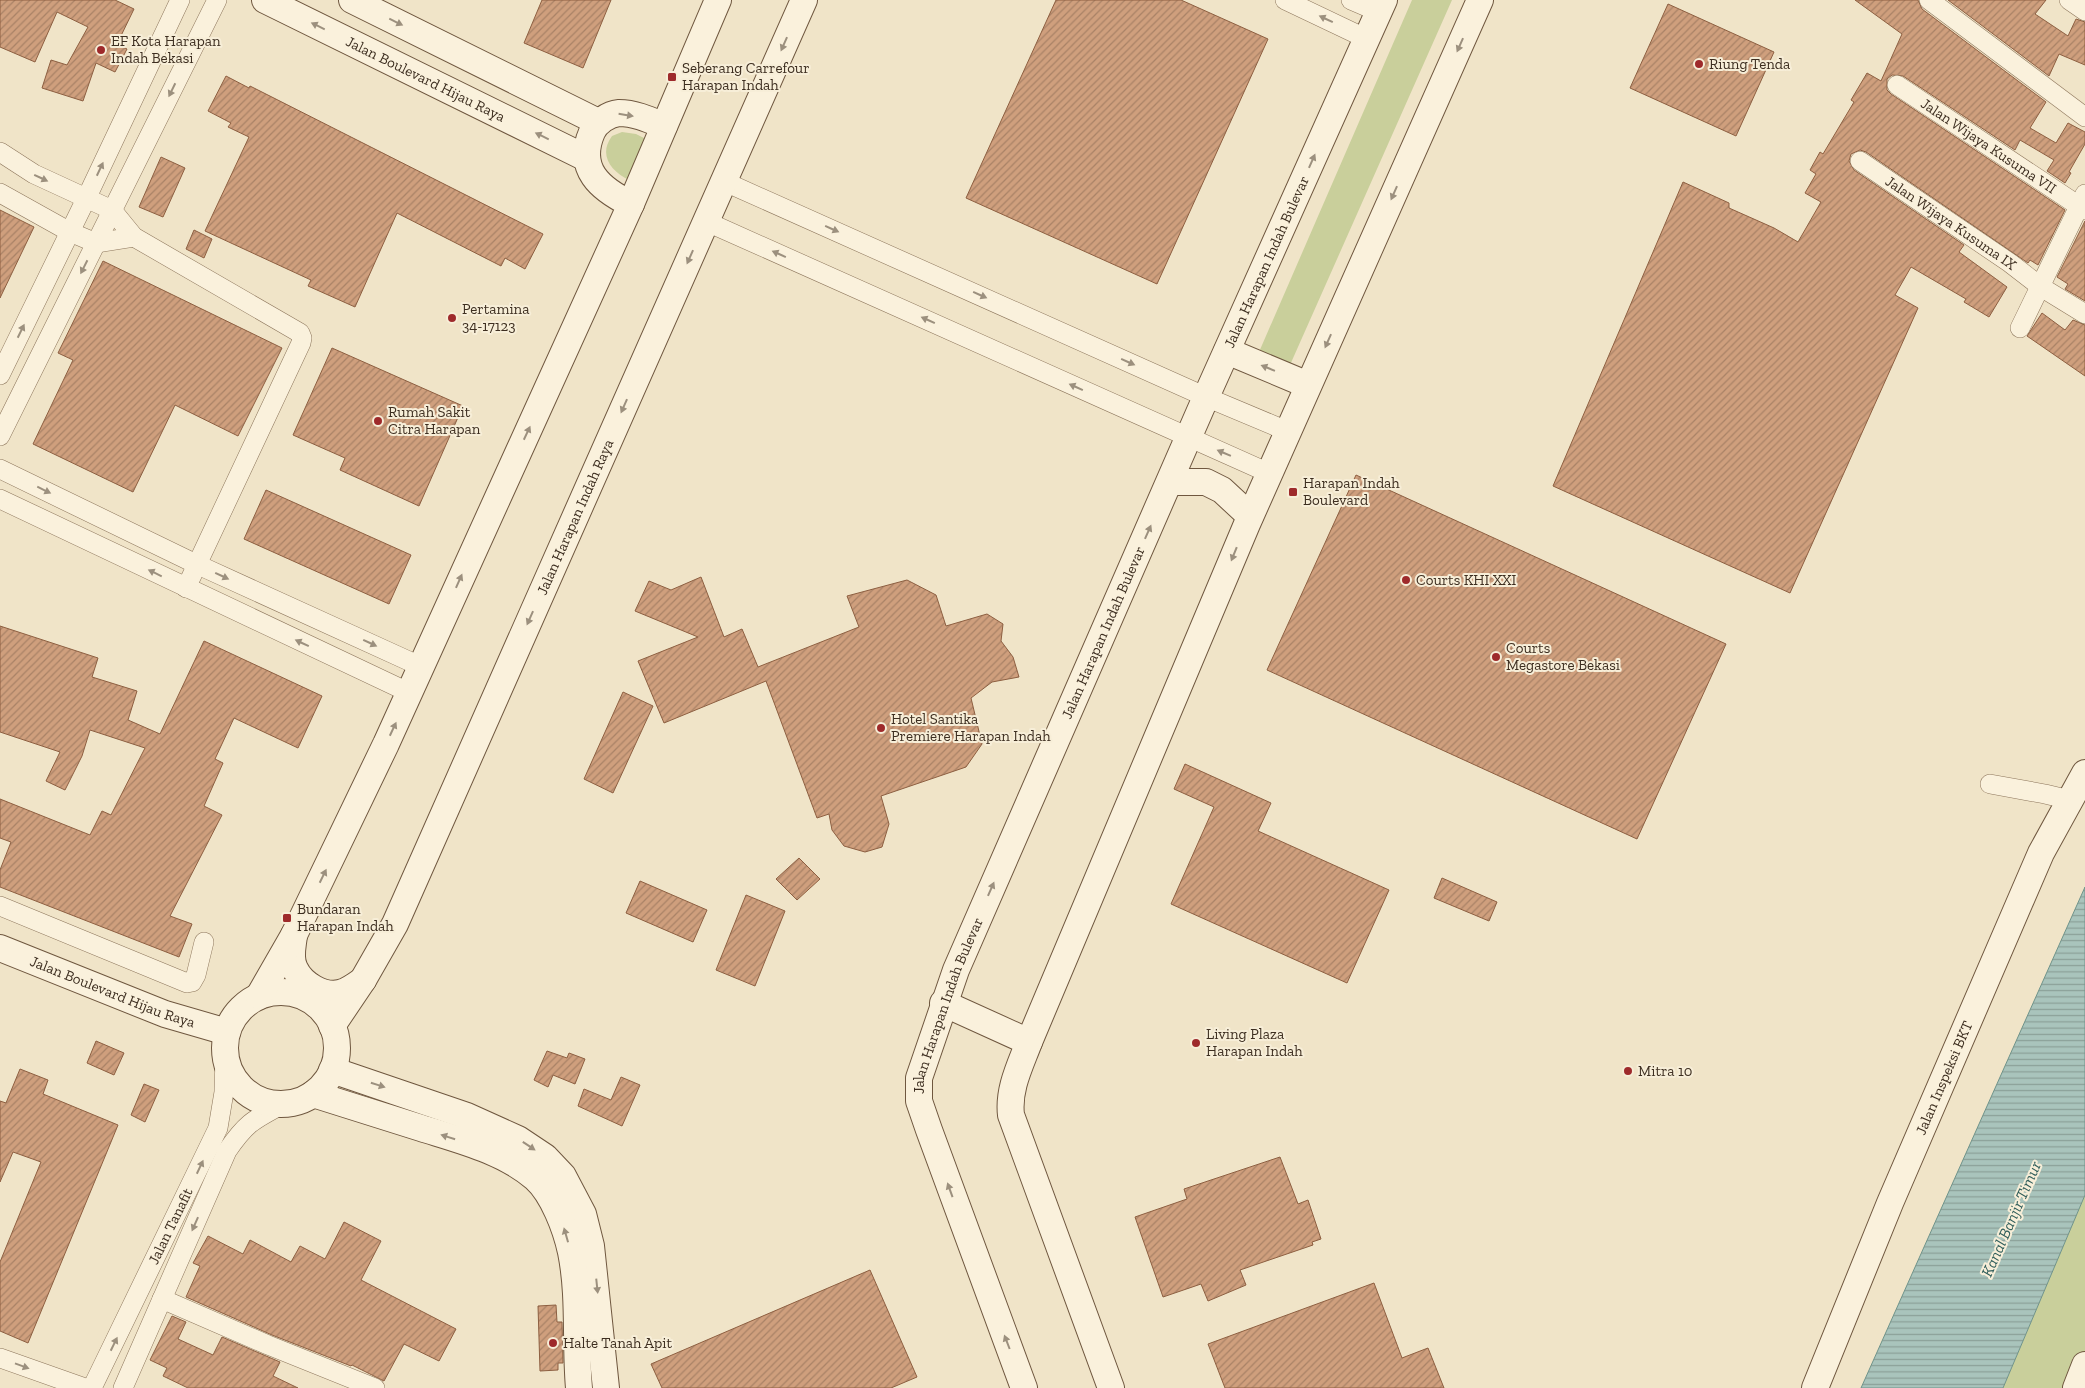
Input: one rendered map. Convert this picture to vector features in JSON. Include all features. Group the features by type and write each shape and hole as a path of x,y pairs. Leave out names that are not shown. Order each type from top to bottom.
{"street":[{"path":"0,374 86,199 180,0"},
{"path":"0,436 217,0"},
{"name":"Jalan Boulevard Hijau Raya","path":"265,0 586,158"},
{"path":"352,0 598,122"},
{"path":"259,996 283,992 296,994 318,1006 332,1026 337,1048 332,1070 324,1083 313,1094 299,1101 282,1104 260,1100 250,1094 233,1078 226,1044 239,1010 259,996 294,935 410,693 631,204 718,0"},
{"name":"Jalan Harapan Indah Raya","path":"332,1026 364,980 395,924 804,0"},
{"path":"1285,0 1367,39"},
{"path":"1351,0 1381,6"},
{"path":"1111,1388 1010,1115 1019,1037 1480,0"},
{"path":"1929,0 2085,117"},
{"path":"2069,0 2085,11"},
{"name":"Jalan Harapan Indah Bulevar","path":"1024,1388 919,1102 919,1078 943,1003 956,970 1206,397 1381,6"},
{"name":"Jalan Wijaya Kusuma VII","path":"1897,85 2083,204"},
{"path":"631,204 608,193 595,177 586,158 586,145 598,122 618,113 644,118 664,126"},
{"path":"0,152 34,174 112,210 134,237 300,333 302,338 186,588"},
{"name":"Jalan Wijaya Kusuma IX","path":"1860,161 2010,263 2041,287 2085,314"},
{"path":"723,181 1287,432"},
{"path":"0,193 70,232 96,243 134,237"},
{"path":"2020,328 2083,204"},
{"path":"705,221 1269,473"},
{"path":"1227,352 1308,385"},
{"path":"0,468 196,564 422,667"},
{"path":"1170,482 1206,482 1222,490 1250,516"},
{"path":"0,499 410,693"},
{"name":"Jalan Inspeksi BKT","path":"1816,1388 1894,1194 2041,853 2085,773"},
{"path":"1990,784 2070,800"},
{"path":"0,906 187,983 192,982 196,975 204,942"},
{"path":"294,935 291,955 295,970 309,985 324,993 338,994 364,980"},
{"name":"Jalan Boulevard Hijau Raya","path":"0,948 165,1014 226,1044"},
{"path":"943,1003 1019,1037"},
{"name":"Jalan Tanafit","path":"92,1388 218,1128 224,1092 226,1044"},
{"path":"332,1070 467,1116 518,1139 545,1157 563,1176 583,1214 592,1246 606,1388"},
{"path":"313,1094 473,1145 516,1165 536,1179 553,1203 564,1228 571,1252 575,1278 579,1388"},
{"name":"Jalan Tanafit","path":"123,1388 227,1151 240,1132 251,1121 282,1104"},
{"path":"162,1299 268,1345 375,1388"},
{"path":"0,1358 85,1388"},
{"path":"2076,1388 2085,1365"}],"green space":[{"path":"1412,0 1452,0 1290,365 1259,352"},
{"path":"622,132 636,134 646,139 629,180 612,167 606,156 608,143 612,136"},
{"path":"2085,1195 2085,1366 2076,1388 2003,1388"}],"water":[{"name":"Kanal Banjir Timur","path":"2085,887 2085,1195 2003,1388 1861,1388"}],"building":[{"path":"0,0 115,0 134,9 117,44 127,49 115,72 96,63 83,101 42,88 51,60 67,65 88,27 57,12 35,62 0,47"},
{"path":"542,0 611,0 583,68 524,43"},
{"path":"1056,0 1181,0 1268,39 1157,284 966,198"},
{"path":"1855,0 1918,0 1922,9 2046,102 2030,128 2056,143 2068,123 2085,132 2085,144 2065,183 2047,171 2054,160 2020,140 2015,150 1903,76 1892,75 1887,79 1887,90 1891,94 2065,210 2038,265 2030,260 2028,263 1866,152 1860,150 1851,154 1849,161 1854,170 1964,245 1959,252 2007,287 1989,317 1964,302 1966,299 1911,267 1895,295 1918,308 1790,593 1553,486 1683,182 1729,203 1729,208 1774,228 1798,242 1821,202 1805,193 1816,174 1810,170 1820,152 1823,154 1854,102 1851,100 1867,73 1881,81 1902,34"},
{"path":"1948,0 2046,0 2035,14 2068,36 2076,19 2085,22 2085,65 2059,54 2049,76"},
{"path":"1668,4 1774,52 1736,136 1630,88"},
{"path":"226,76 249,88 250,86 543,234 525,269 505,258 501,266 397,213 355,307 308,286 311,280 205,231 249,137 228,127 231,123 208,111"},
{"path":"161,157 185,168 163,217 139,207"},
{"path":"0,210 34,227 0,298"},
{"path":"2085,221 2085,301 2065,289 2068,284 2057,277"},
{"path":"194,230 212,239 204,258 186,249"},
{"path":"103,261 282,348 238,436 175,405 133,492 33,444 73,360 58,353"},
{"path":"2042,313 2065,330 2073,320 2085,325 2085,376 2027,336"},
{"name":"Rumah Sakit Citra Harapan","path":"332,348 463,406 419,506 340,470 345,458 293,435"},
{"name":"Courts Megastore Bekasi","path":"1356,475 1726,644 1637,839 1267,670"},
{"path":"266,490 411,555 389,604 244,539"},
{"name":"Hotel Santika Premiere Harapan Indah","path":"701,577 724,637 742,629 758,667 859,627 847,596 907,580 936,595 946,626 987,614 1003,624 1001,641 1013,657 1019,677 992,682 971,698 982,744 966,767 881,796 889,824 882,847 865,852 844,846 832,830 829,814 817,818 766,681 664,723 638,661 698,637 635,611 649,581 671,590"},
{"path":"0,626 98,658 92,677 137,691 128,720 160,734 204,641 322,696 298,748 234,718 215,759 223,763 204,806 222,815 170,916 192,924 179,957 0,887 0,870 11,842 0,838 0,799 90,835 102,811 111,815 145,748 90,730 82,756 65,790 46,781 60,752 0,732"},
{"path":"623,692 653,706 613,793 584,779"},
{"path":"1185,764 1271,803 1258,831 1389,890 1347,983 1171,904 1214,807 1174,789"},
{"path":"799,858 820,879 797,900 776,879"},
{"path":"1442,878 1497,902 1489,921 1434,898"},
{"path":"640,881 707,910 693,942 626,913"},
{"path":"746,895 785,911 755,986 716,970"},
{"path":"96,1041 124,1053 114,1075 87,1063"},
{"path":"547,1051 567,1058 569,1053 585,1059 575,1084 553,1075 548,1087 534,1080"},
{"path":"20,1069 48,1080 43,1094 118,1125 28,1343 0,1331 0,1262 41,1162 13,1152 0,1182 0,1101 6,1103"},
{"path":"621,1077 640,1085 622,1126 578,1106 584,1089 611,1100"},
{"path":"144,1084 159,1090 145,1122 131,1115"},
{"path":"1280,1157 1298,1204 1308,1200 1321,1239 1312,1242 1313,1245 1240,1270 1246,1285 1208,1301 1201,1284 1163,1297 1135,1217 1187,1199 1184,1189"},
{"path":"344,1222 381,1241 361,1280 456,1329 439,1361 404,1344 384,1381 352,1365 272,1335 186,1297 200,1266 193,1263 208,1236 243,1254 250,1240 291,1262 300,1246 325,1259"},
{"path":"870,1270 917,1377 891,1388 662,1388 651,1364"},
{"path":"1374,1283 1402,1358 1428,1348 1444,1388 1225,1388 1208,1344"},
{"name":"Halte Tanah Apit","path":"556,1305 557,1322 562,1322 563,1363 558,1363 558,1370 540,1371 538,1306"},
{"path":"172,1316 186,1322 178,1339 213,1355 222,1337 280,1362 273,1376 298,1388 188,1388 163,1376 167,1368 150,1360"}],"place":[{"name":"EF Kota Harapan Indah Bekasi","path":"101,50"},
{"name":"Riung Tenda","path":"1699,64"},
{"name":"Seberang Carrefour Harapan Indah","path":"672,77"},
{"name":"Pertamina 34-17123","path":"452,318"},
{"name":"Rumah Sakit Citra Harapan","path":"378,421"},
{"name":"Harapan Indah Boulevard","path":"1293,492"},
{"name":"Courts KHI XXI","path":"1406,580"},
{"name":"Courts Megastore Bekasi","path":"1496,657"},
{"name":"Hotel Santika Premiere Harapan Indah","path":"881,728"},
{"name":"Bundaran Harapan Indah","path":"287,918"},
{"name":"Living Plaza Harapan Indah","path":"1196,1043"},
{"name":"Mitra 10","path":"1628,1071"},
{"name":"Halte Tanah Apit","path":"553,1343"}]}
